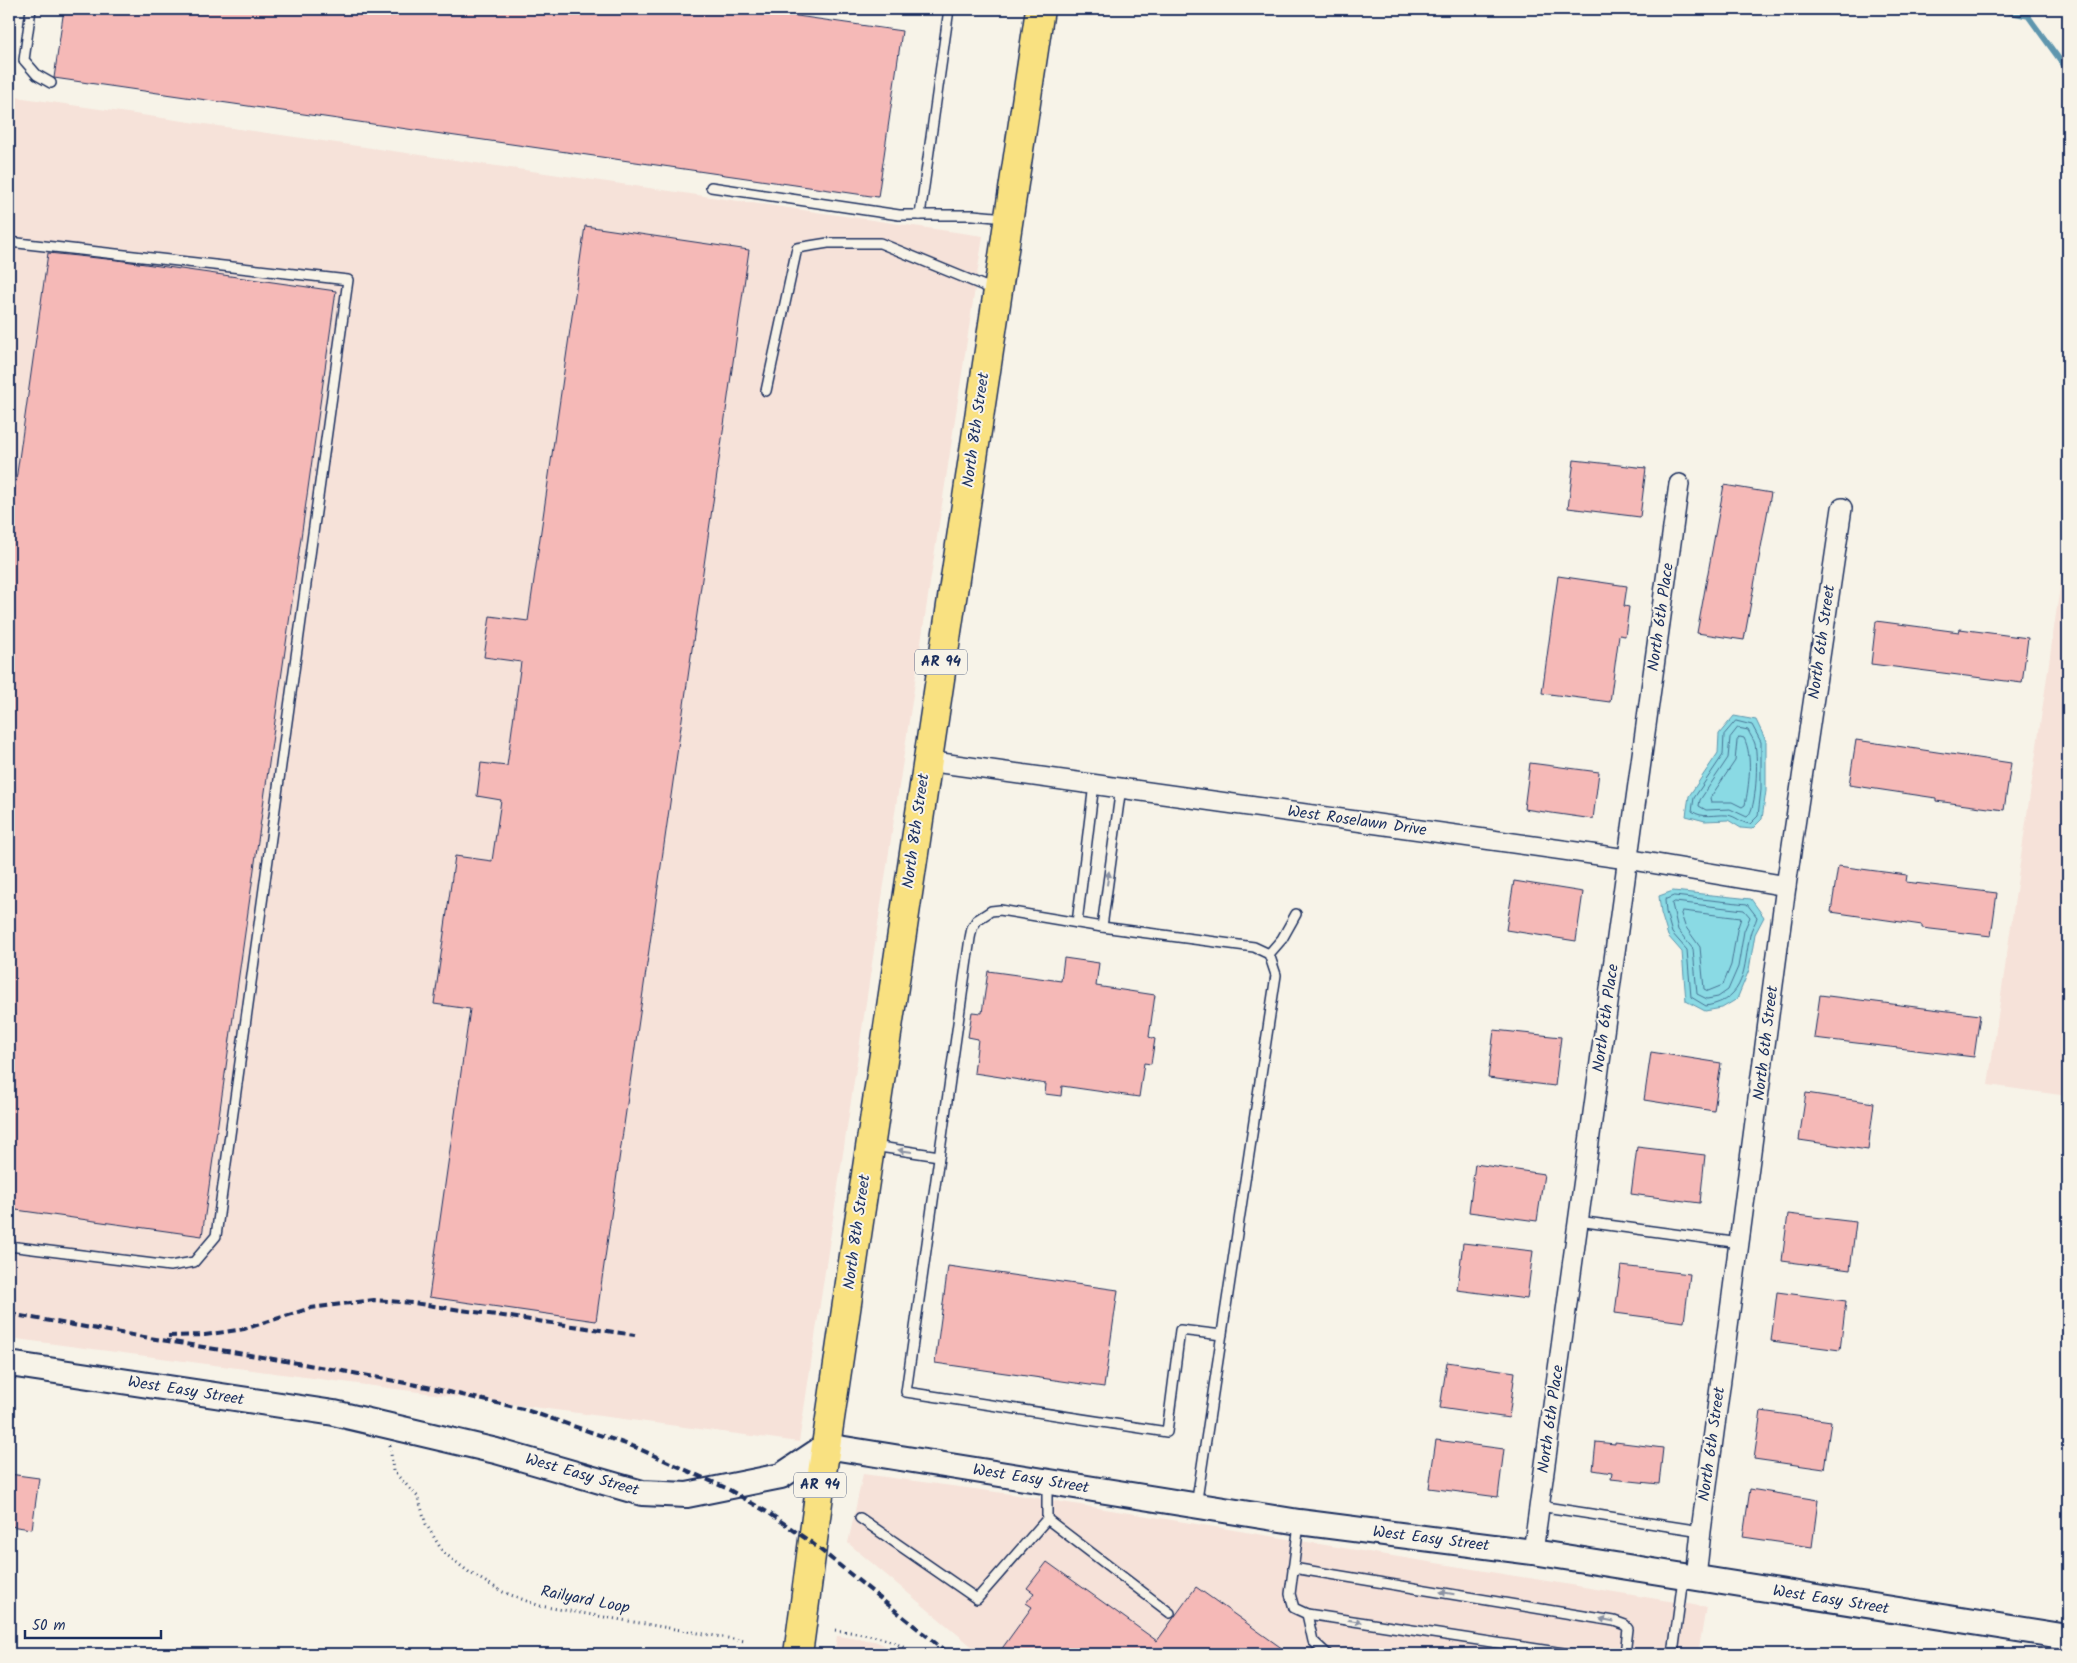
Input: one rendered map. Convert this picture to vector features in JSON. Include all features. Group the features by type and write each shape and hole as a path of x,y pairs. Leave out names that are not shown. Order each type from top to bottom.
{"main road":[{"name":"North 8th Street","path":"798,1654 870,1146 996,291 1040,9"}],"street":[{"name":"North 6th Place","path":"1533,1552 1679,484"},
{"name":"North 6th Street","path":"1690,1577 1701,1531 1786,886 1842,508"},
{"name":"West Roselawn Drive","path":"927,761 1627,859 1786,886"},
{"name":"West Easy Street","path":"9,1364 334,1413 496,1451 642,1494 687,1495 781,1476 826,1446 1299,1522 1533,1552 2068,1637"}],"lane":[{"path":"31,9 24,60 37,75 50,83"},
{"path":"920,215 949,9"},
{"path":"711,187 890,214 973,215 1008,218"},
{"path":"9,242 348,280 216,1236 194,1262 170,1266 9,1246"},
{"path":"766,391 798,248 828,243 880,243 996,291"},
{"path":"1077,923 1094,784"},
{"path":"1102,927 1121,787"},
{"path":"1196,1506 1222,1335 1276,975 1269,954 1254,947 1102,927 1000,910 983,915 972,928 906,1392 1167,1432 1180,1330 1222,1335"},
{"path":"1269,954 1282,939 1296,914"},
{"path":"870,1146 939,1156"},
{"path":"1578,1220 1740,1242"},
{"path":"860,1518 977,1599 1047,1519 1047,1482"},
{"path":"1539,1506 1701,1531"},
{"path":"1047,1519 1170,1613"},
{"path":"1299,1522 1290,1594 1294,1608 1307,1614 1570,1654"},
{"path":"1293,1568 1614,1620 1625,1625 1628,1629 1625,1654"},
{"path":"1673,1654 1690,1577"},
{"path":"1307,1614 1313,1641 1327,1654"}],"path":[{"name":"Railyard Loop","path":"388,1438 394,1471 418,1497 426,1524 442,1552 470,1573 504,1592 540,1606 745,1641"},
{"path":"835,1630 880,1637 906,1648 913,1654"}],"shaded area":[{"path":"9,96 983,236 799,1442 9,1338"},
{"path":"2068,531 2068,1096 1988,1085"},
{"path":"863,1474 1025,1496 1706,1607 1698,1654 981,1654 848,1543"},
{"path":"837,1636 875,1641 903,1654 834,1654"}],"water":[{"path":"1734,716 1756,720 1766,741 1766,791 1762,819 1752,829 1741,828 1728,820 1705,821 1686,816 1689,796 1718,753 1719,734"},
{"path":"1673,891 1751,899 1764,917 1755,934 1749,970 1737,999 1722,1008 1705,1011 1686,1001 1682,952 1668,936 1661,913 1659,896"}],"building":[{"path":"64,9 748,9 902,31 878,197 54,78"},
{"path":"585,226 749,250 596,1321 429,1297 470,1009 434,1004 455,856 492,861 501,800 477,796 481,763 507,766 521,662 484,657 490,616 528,621"},
{"path":"48,253 117,260 336,291 202,1236 9,1209 9,530"},
{"path":"1574,460 1646,468 1640,517 1568,508"},
{"path":"1724,485 1771,493 1744,640 1697,633"},
{"path":"1558,576 1627,586 1624,606 1629,607 1625,636 1619,635 1610,702 1542,693"},
{"path":"1876,621 1959,632 1960,629 2028,638 2022,683 1871,664"},
{"path":"1856,740 2011,763 2004,810 1936,801 1936,798 1849,785"},
{"path":"1530,763 1599,772 1593,819 1524,809"},
{"path":"1838,866 1907,875 1906,882 1997,893 1991,936 1922,928 1922,925 1831,912"},
{"path":"1514,881 1583,892 1576,941 1506,930"},
{"path":"1064,958 1099,963 1096,986 1155,995 1149,1037 1155,1039 1151,1064 1144,1063 1139,1097 1062,1086 1061,1096 1045,1094 1046,1084 974,1073 978,1039 968,1037 972,1012 982,1013 988,971 1061,981"},
{"path":"1820,995 1980,1015 1974,1057 1814,1038"},
{"path":"1494,1030 1561,1037 1555,1086 1488,1078"},
{"path":"1651,1052 1721,1063 1714,1111 1644,1100"},
{"path":"1806,1093 1874,1103 1868,1150 1799,1140"},
{"path":"1637,1147 1705,1155 1700,1203 1631,1194"},
{"path":"1475,1164 1544,1174 1537,1221 1469,1212"},
{"path":"1788,1214 1856,1222 1850,1270 1782,1261"},
{"path":"1463,1243 1533,1251 1527,1299 1457,1290"},
{"path":"948,1266 1118,1290 1104,1387 935,1363"},
{"path":"1621,1266 1690,1274 1684,1322 1615,1313"},
{"path":"1777,1292 1846,1301 1840,1350 1771,1341"},
{"path":"1447,1362 1515,1372 1509,1418 1440,1408"},
{"path":"1761,1411 1831,1421 1824,1469 1754,1459"},
{"path":"1436,1440 1504,1449 1498,1497 1429,1488"},
{"path":"1596,1442 1615,1444 1615,1442 1663,1448 1659,1484 1611,1479 1612,1473 1593,1470"},
{"path":"9,1474 39,1478 32,1529 9,1526"},
{"path":"1750,1489 1818,1500 1812,1547 1743,1537"},
{"path":"1047,1562 1157,1641 1196,1587 1290,1654 998,1654 1032,1607 1026,1603 1034,1593 1027,1588"}],"waterway":[{"path":"1996,9 2028,16 2068,71"}],"railway":[{"path":"168,1336 205,1335 244,1329 311,1308 374,1300 413,1303 635,1335"},
{"path":"9,1314 427,1387 523,1409 635,1447 726,1488 769,1513 812,1543 949,1654"}]}
